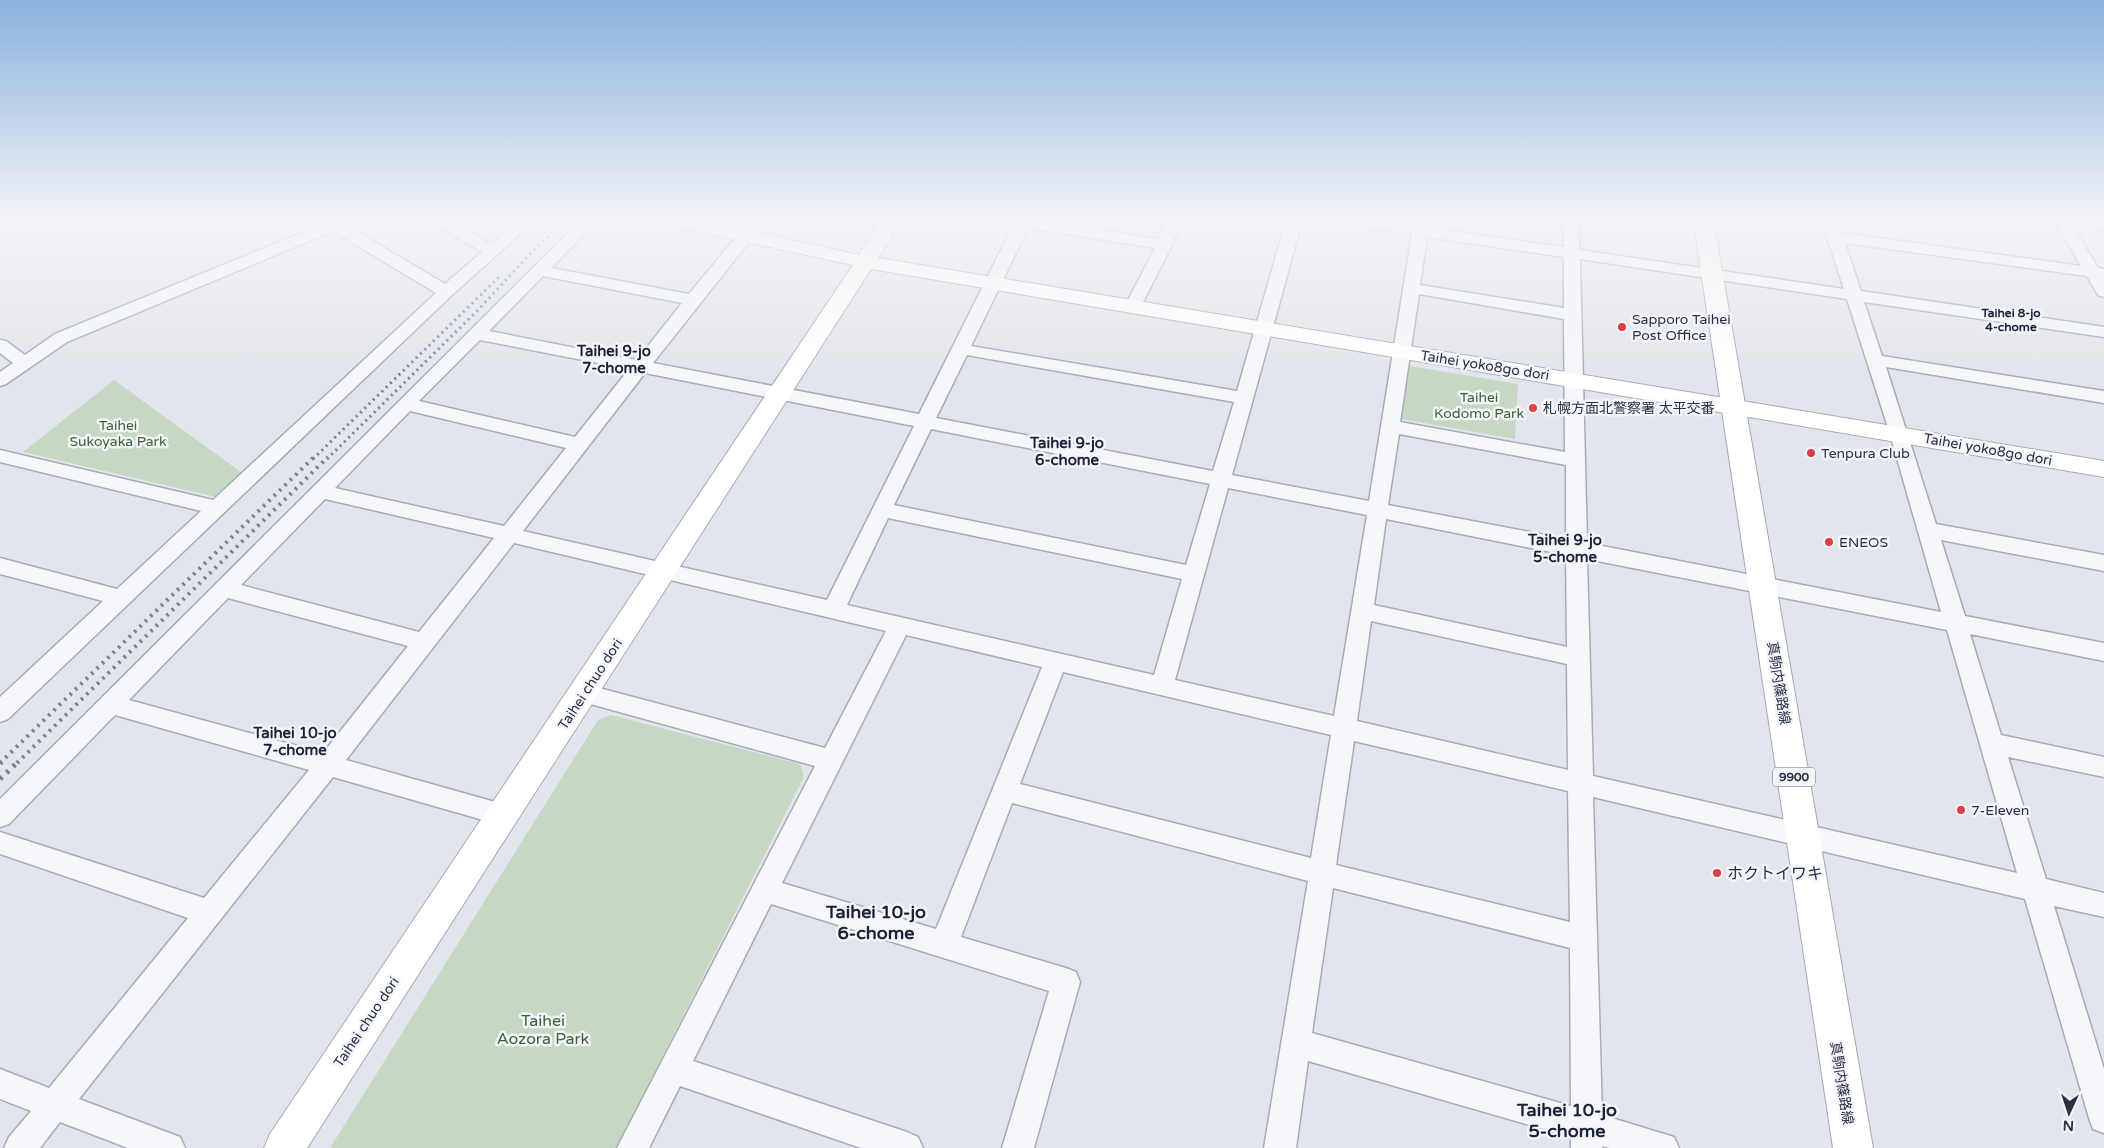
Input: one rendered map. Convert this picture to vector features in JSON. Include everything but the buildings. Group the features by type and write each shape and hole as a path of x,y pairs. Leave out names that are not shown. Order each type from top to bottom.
{"street":[{"path":"0,380 61,338 213,272"},
{"path":"412,272 446,292"},
{"path":"5,702 121,598 469,272"},
{"path":"0,816 406,404 539,272"},
{"path":"543,272 693,300"},
{"path":"20,1148 327,766 716,272"},
{"name":"Taihei chuo dori","path":"284,1148 859,272"},
{"name":"Taihei yoko8go dori","path":"923,272 2104,469"},
{"path":"833,610 998,272"},
{"path":"1133,306 1150,272"},
{"path":"1162,686 1281,272"},
{"path":"1280,1148 1414,272"},
{"path":"1572,272 1587,1137"},
{"path":"1702,272 2104,332"},
{"path":"1846,272 1899,434 2034,888 2096,1066 2104,1118"},
{"name":"真駒内篠路線","path":"1712,273 1853,1148"},
{"path":"2098,273 2104,292"},
{"path":"1411,288 1573,316"},
{"path":"476,334 641,368 778,393 2104,652"},
{"path":"0,344 24,363"},
{"path":"961,349 1245,398"},
{"path":"1875,360 2104,397"},
{"path":"406,404 580,445"},
{"path":"1390,426 1575,460"},
{"path":"0,456 218,508"},
{"path":"321,491 2104,904"},
{"path":"882,510 1194,574"},
{"path":"1927,530 2104,563"},
{"path":"0,566 121,598"},
{"path":"225,589 424,642"},
{"path":"1362,610 1579,658"},
{"path":"633,1148 900,625"},
{"path":"944,944 1056,661"},
{"path":"584,693 831,760"},
{"path":"111,704 504,815"},
{"path":"1991,743 2104,766"},
{"path":"1006,790 1322,873 1584,938"},
{"path":"0,843 208,912"},
{"path":"764,890 1066,982 1018,1148"},
{"path":"1296,1043 1587,1137 1663,1148"},
{"path":"673,1069 906,1148"},
{"path":"0,1084 169,1148"}],"green space":[{"name":"Taihei Kodomo Park","path":"1410,366 1518,384 1515,439 1401,419"},
{"name":"Taihei Sukoyaka Park","path":"114,380 242,473 216,497 23,452"},
{"name":"Taihei Aozora Park","path":"611,715 800,764 804,777 616,1148 330,1148 598,720"}],"railway":[{"path":"327,459 479,309 514,272"},
{"path":"313,459 501,275"},
{"path":"2,762 0,763 314,457"},
{"path":"17,763 328,457"},
{"path":"0,779 18,762"}],"place":[{"name":"Sapporo Taihei Post Office","path":"1622,327"},
{"name":"札幌方面北警察署 太平交番","path":"1533,408"},
{"name":"Tenpura Club","path":"1811,453"},
{"name":"ENEOS","path":"1829,542"},
{"name":"7-Eleven","path":"1961,810"},
{"name":"ホクトイワキ","path":"1717,873"}],"district":[{"name":"Taihei 8-jo 4-chome","path":"2011,320"},
{"name":"Taihei 9-jo 7-chome","path":"614,360"},
{"name":"Taihei 9-jo 6-chome","path":"1067,452"},
{"name":"Taihei 9-jo 5-chome","path":"1565,548"},
{"name":"Taihei 10-jo 7-chome","path":"295,742"},
{"name":"Taihei 10-jo 6-chome","path":"876,922"},
{"name":"Taihei 10-jo 5-chome","path":"1567,1120"}]}
